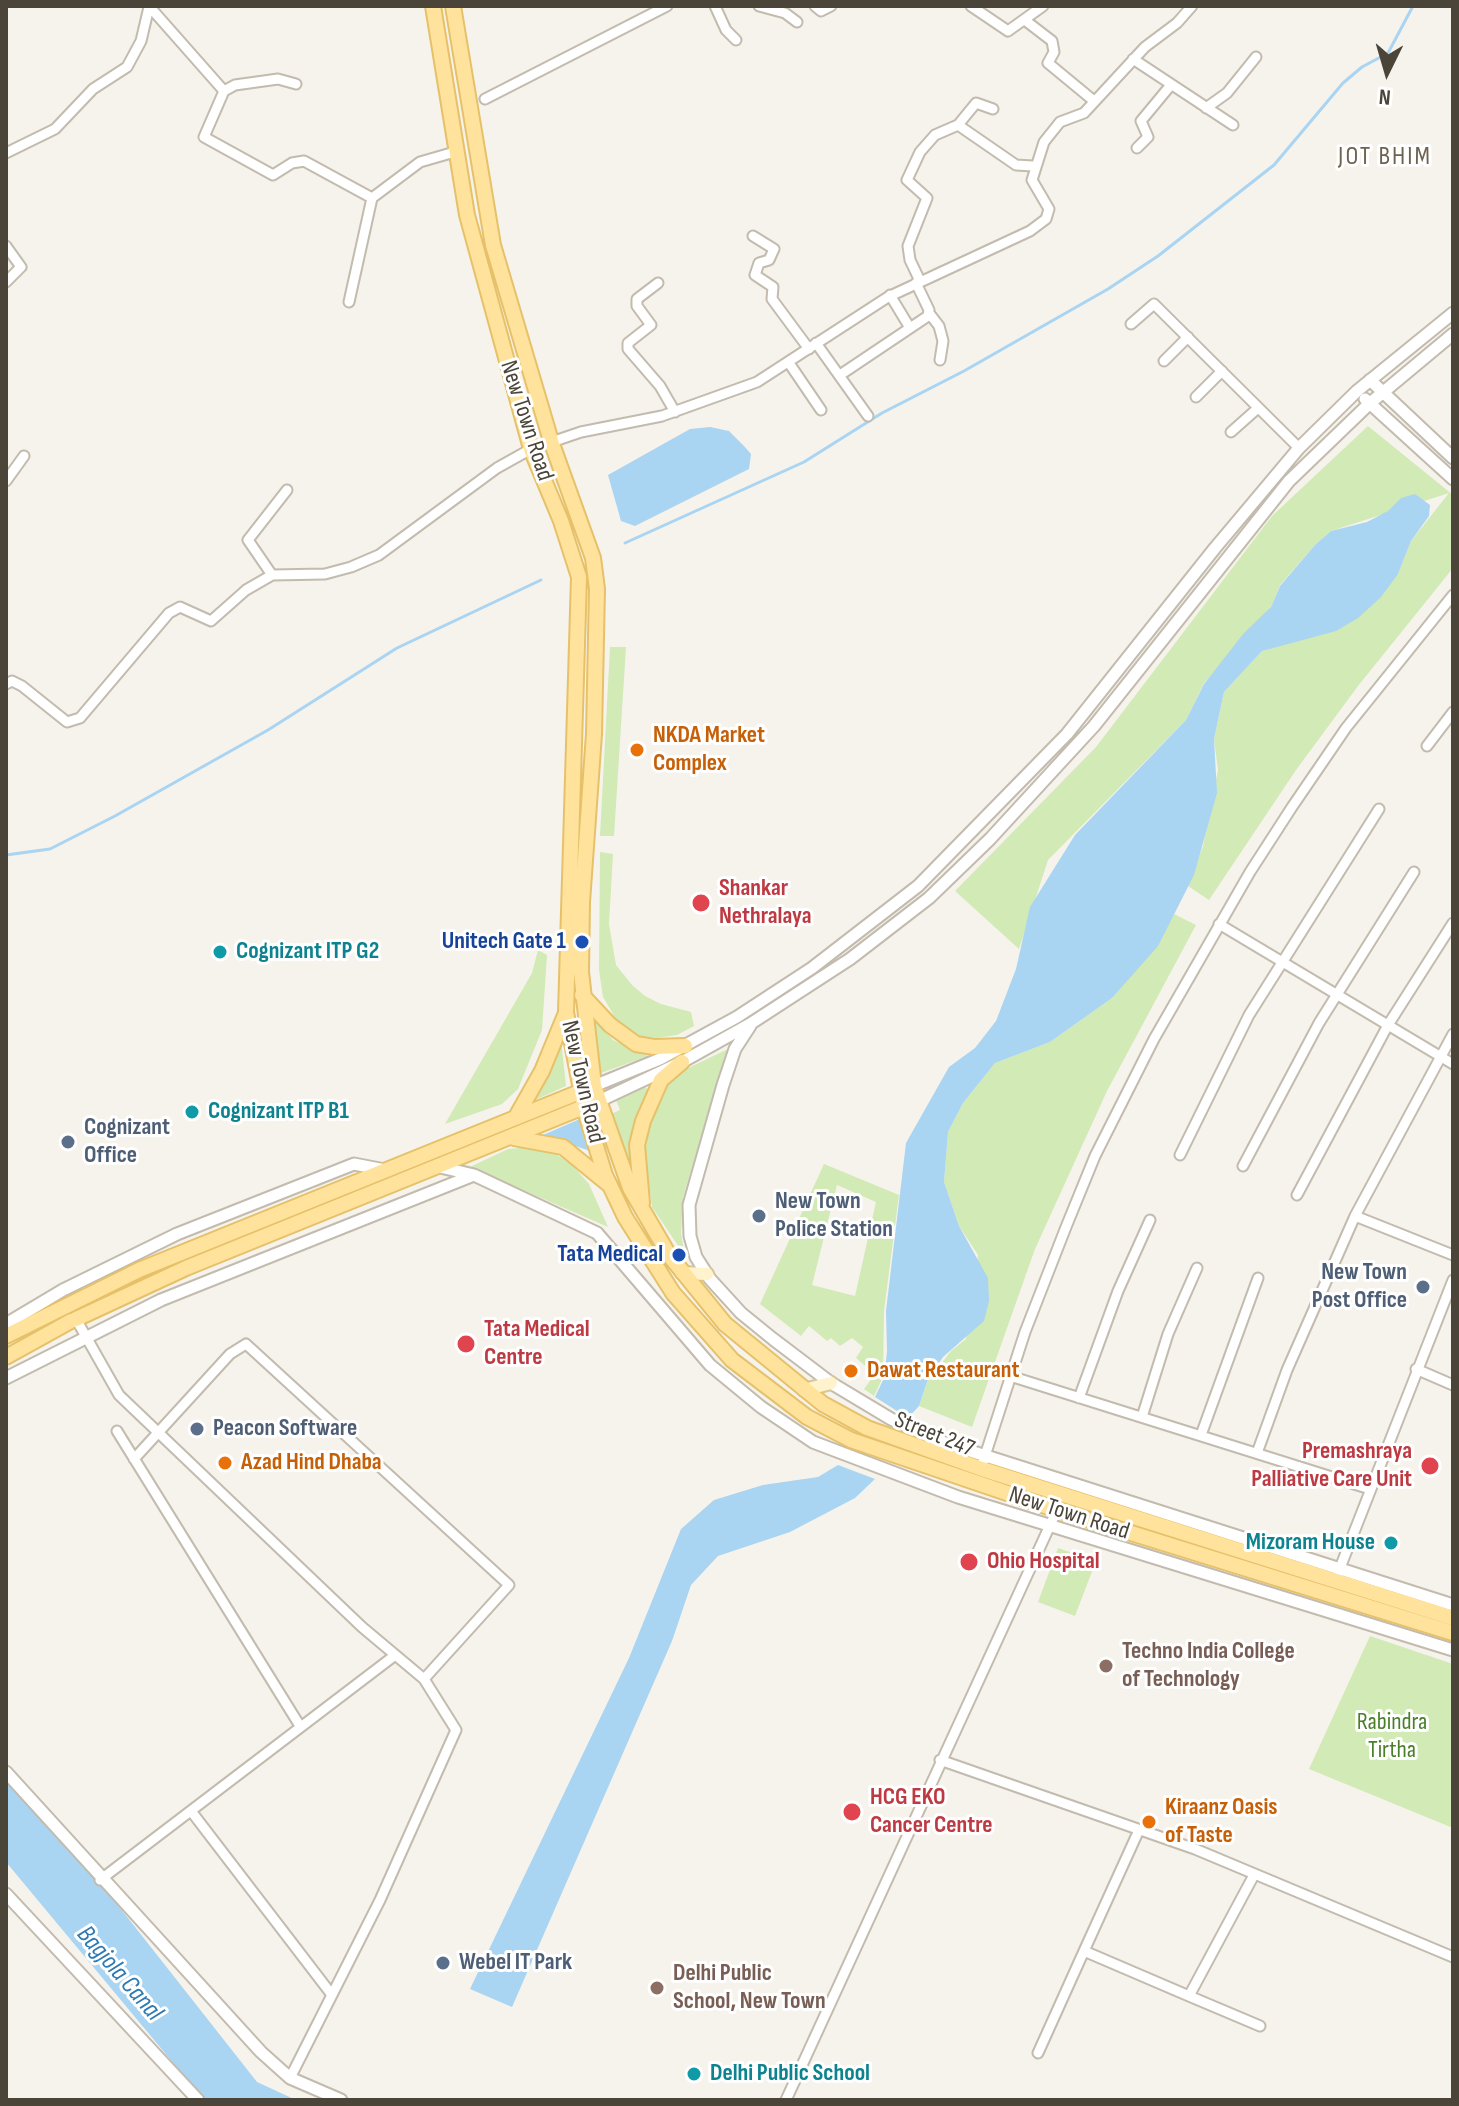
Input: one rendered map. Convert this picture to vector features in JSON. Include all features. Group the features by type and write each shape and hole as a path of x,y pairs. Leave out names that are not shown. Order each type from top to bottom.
{"main road":[{"name":"New Town Road","path":"433,6 467,215 531,449 561,521 579,577 566,1012 610,1186 625,1217 691,1315 732,1360 795,1408 875,1450 1453,1633"},
{"name":"New Town Road","path":"453,6 493,245 551,441 593,558 597,589 594,734 582,902 582,995 589,1097"},
{"path":"582,995 610,1025 636,1044 685,1046"},
{"path":"516,1117 542,1071 566,1012"},
{"path":"643,1211 637,1145 643,1121 661,1080 682,1062"},
{"path":"6,1336 139,1270 516,1117 589,1097"},
{"path":"6,1357 74,1320 186,1268 505,1138 589,1097"},
{"path":"589,1097 643,1211 682,1273 725,1324 804,1390 867,1428 1338,1574 1453,1618"},
{"path":"505,1138 539,1140 563,1147 610,1186"},
{"path":"682,1273 707,1274"},
{"path":"804,1390 831,1383"}],"street":[{"path":"149,6 224,91"},
{"path":"6,153 55,129 93,89 127,67 141,41 149,6"},
{"path":"485,99 667,6"},
{"path":"715,6 726,30 736,40"},
{"path":"759,6 785,13 797,22"},
{"path":"815,6 821,11 831,6"},
{"path":"971,6 1008,31 1043,6"},
{"path":"6,684 15,682 67,722 80,718 169,613 184,607 211,621 246,590 272,575 325,574 379,555 497,468 531,449 551,441 675,412 757,382 890,295 1030,231 1046,219 1048,204 1032,180 1038,152 1052,130 1060,122 1084,113 1133,59 1177,23 1192,6"},
{"path":"1026,21 1052,41 1054,52 1048,63 1094,101"},
{"path":"1206,108 1227,93 1256,57"},
{"path":"1133,59 1233,125"},
{"path":"296,84 278,79 235,85 224,91 204,134 206,140 273,175 292,163 304,161 372,198"},
{"path":"1137,148 1148,137 1141,121 1170,86"},
{"path":"940,360 943,341 939,326 929,313 908,246 927,198 907,180 919,161 920,152 935,135 958,125 976,103 993,109"},
{"path":"958,125 1016,165 1033,166"},
{"path":"349,302 372,198 420,162 458,151"},
{"path":"753,236 774,249 769,260 759,263 755,275 772,286 772,299 840,375 868,416"},
{"path":"6,246 21,267 6,282"},
{"path":"658,283 637,302 650,321 650,329 628,346 675,412"},
{"path":"890,295 910,328"},
{"path":"1131,324 1152,303 1299,448"},
{"path":"840,375 929,313"},
{"path":"589,1097 685,1046 812,968 918,886 1067,734 1299,448 1357,391 1453,313"},
{"path":"589,1097 682,1062 750,1024 850,959 929,898 990,839 1094,726 1261,513 1369,404 1453,334"},
{"path":"1164,361 1188,337"},
{"path":"789,363 821,410"},
{"path":"1196,397 1222,371"},
{"path":"1370,380 1453,458"},
{"path":"1357,391 1453,479"},
{"path":"1231,432 1258,408"},
{"path":"6,481 24,456"},
{"path":"272,575 248,540 287,490"},
{"path":"983,1462 1010,1376 1095,1156 1154,1039 1219,924 1346,728 1453,595"},
{"path":"1427,746 1453,712"},
{"path":"1180,1155 1227,1056 1379,809"},
{"path":"1243,1166 1293,1067 1414,872"},
{"path":"918,886 929,898"},
{"path":"1297,1195 1388,1025 1453,923"},
{"path":"1219,924 1453,1064"},
{"name":"Street 247","path":"750,1024 735,1049 689,1205 690,1236 696,1257 741,1313 831,1383 916,1431 983,1462"},
{"path":"1257,1453 1299,1342 1355,1216 1453,1034"},
{"path":"6,1324 177,1234 354,1164 386,1170"},
{"path":"434,1166 474,1175 597,1233 694,1348 741,1391 788,1427 878,1469 1051,1526 1453,1650"},
{"path":"6,1378 84,1336 250,1263 474,1175"},
{"path":"1355,1216 1453,1255"},
{"path":"1079,1398 1118,1291 1150,1220"},
{"path":"1142,1417 1168,1334 1197,1268"},
{"path":"1201,1435 1258,1278"},
{"path":"1453,1280 1338,1574 1453,1605"},
{"path":"74,1320 119,1395 394,1656 424,1679 456,1730 380,1900 290,2078"},
{"path":"134,1459 230,1354 246,1344 509,1585 424,1679"},
{"path":"1416,1369 1453,1385"},
{"path":"1010,1376 1370,1489"},
{"path":"117,1431 300,1726"},
{"path":"786,2100 1057,1510"},
{"path":"100,1880 394,1656"},
{"path":"940,1760 1139,1830 1453,1957"},
{"path":"6,1772 100,1880 261,2052 290,2078 341,2100"},
{"path":"191,1811 332,1995"},
{"path":"1038,2053 1139,1830"},
{"path":"1189,1996 1254,1875"},
{"path":"6,1894 198,2100"},
{"path":"1084,1951 1260,2026"}],"green space":[{"path":"1368,426 1453,495 1453,568 1358,686 1296,770 1209,900 1188,886 1203,846 1218,770 1214,739 1224,692 1262,651 1298,639 1398,574 1411,541 1449,493 1331,531 1315,545 1280,585 1271,607 1204,683 1186,720 1048,860 1019,949 955,891 1096,747 1272,516"},
{"path":"610,647 626,647 614,836 600,836"},
{"path":"600,852 613,854 609,924 616,965 645,996 691,1012 694,1026 677,1035 657,1038 639,1036 616,1019 603,997 599,970"},
{"path":"1174,914 1196,925 1107,1091 1035,1249 972,1427 919,1406 927,1382 951,1351 966,1339 978,1255 959,1226 944,1182 948,1132 963,1103 995,1063 1050,1042 1112,998"},
{"path":"538,950 547,955 542,1030 518,1089 502,1104 445,1124 532,973"},
{"path":"592,1016 613,1040 648,1056 601,1073"},
{"path":"561,1039 566,1086 526,1104"},
{"path":"728,1049 683,1197 681,1233 685,1256 652,1207 645,1154 647,1127 668,1083 682,1071"},
{"path":"645,1087 650,1091 634,1126 631,1165 611,1114 620,1110 616,1100"},
{"path":"531,1147 556,1154 573,1166 589,1184 608,1227 470,1167 508,1149"},
{"path":"824,1164 899,1195 884,1311 883,1377 874,1396 864,1389 875,1374 856,1358 863,1347 852,1338 840,1346 831,1338 827,1341 809,1326 801,1336 760,1304","holes":["837,1185 876,1202 855,1296 812,1285"]},
{"path":"1058,1548 1096,1561 1075,1616 1038,1602"},
{"name":"Rabindra Tirtha","path":"1370,1636 1453,1664 1453,1828 1309,1769"}],"water":[{"path":"710,427 729,431 744,446 751,454 749,469 635,526 621,521 608,475 690,429"},
{"path":"1415,494 1430,505 1429,516 1411,541 1398,574 1381,597 1358,618 1336,631 1262,651 1224,692 1214,739 1217,793 1194,875 1158,946 1112,998 1050,1042 995,1063 963,1103 948,1132 944,1182 959,1226 988,1278 989,1301 984,1321 943,1357 927,1382 919,1406 908,1418 875,1397 884,1378 886,1311 906,1143 949,1067 975,1048 996,1021 1016,969 1030,907 1075,835 1186,720 1204,684 1244,633 1271,607 1280,586 1315,545 1331,531 1367,522 1388,511 1401,498"},
{"path":"580,1119 593,1152 543,1135"},
{"path":"838,1465 875,1479 855,1498 790,1532 718,1556 691,1585 672,1641 512,2007 470,1989 629,1658 681,1529 714,1500 763,1485 818,1477"},
{"name":"Bagjola Canal","path":"6,1763 257,2082 296,2100 204,2100 6,1862"}],"waterway":[{"path":"625,543 804,462 882,413 964,371 1108,289 1158,256 1274,165 1343,83 1362,67 1388,53 1413,6"},
{"path":"6,855 50,849 115,816 268,730 397,648 541,580"}],"place":[{"name":"NKDA Market Complex","path":"637,750"},
{"name":"Shankar Nethralaya","path":"701,903"},
{"name":"Unitech Gate 1","path":"582,942"},
{"name":"Cognizant ITP G2","path":"220,952"},
{"name":"Cognizant ITP B1","path":"192,1112"},
{"name":"Cognizant Office","path":"68,1142"},
{"name":"New Town Police Station","path":"759,1216"},
{"name":"Tata Medical","path":"679,1255"},
{"name":"New Town Post Office","path":"1423,1287"},
{"name":"Tata Medical Centre","path":"466,1344"},
{"name":"Dawat Restaurant","path":"851,1371"},
{"name":"Peacon Software","path":"197,1429"},
{"name":"Azad Hind Dhaba","path":"225,1463"},
{"name":"Premashraya Palliative Care Unit","path":"1430,1466"},
{"name":"Mizoram House","path":"1391,1543"},
{"name":"Ohio Hospital","path":"969,1562"},
{"name":"Techno India College of Technology","path":"1106,1666"},
{"name":"HCG EKO Cancer Centre","path":"852,1812"},
{"name":"Kiraanz Oasis of Taste","path":"1149,1822"},
{"name":"Webel IT Park","path":"443,1963"},
{"name":"Delhi Public School, New Town","path":"657,1988"},
{"name":"Delhi Public School","path":"694,2074"}],"district":[{"name":"JOT BHIM","path":"1385,157"}]}
